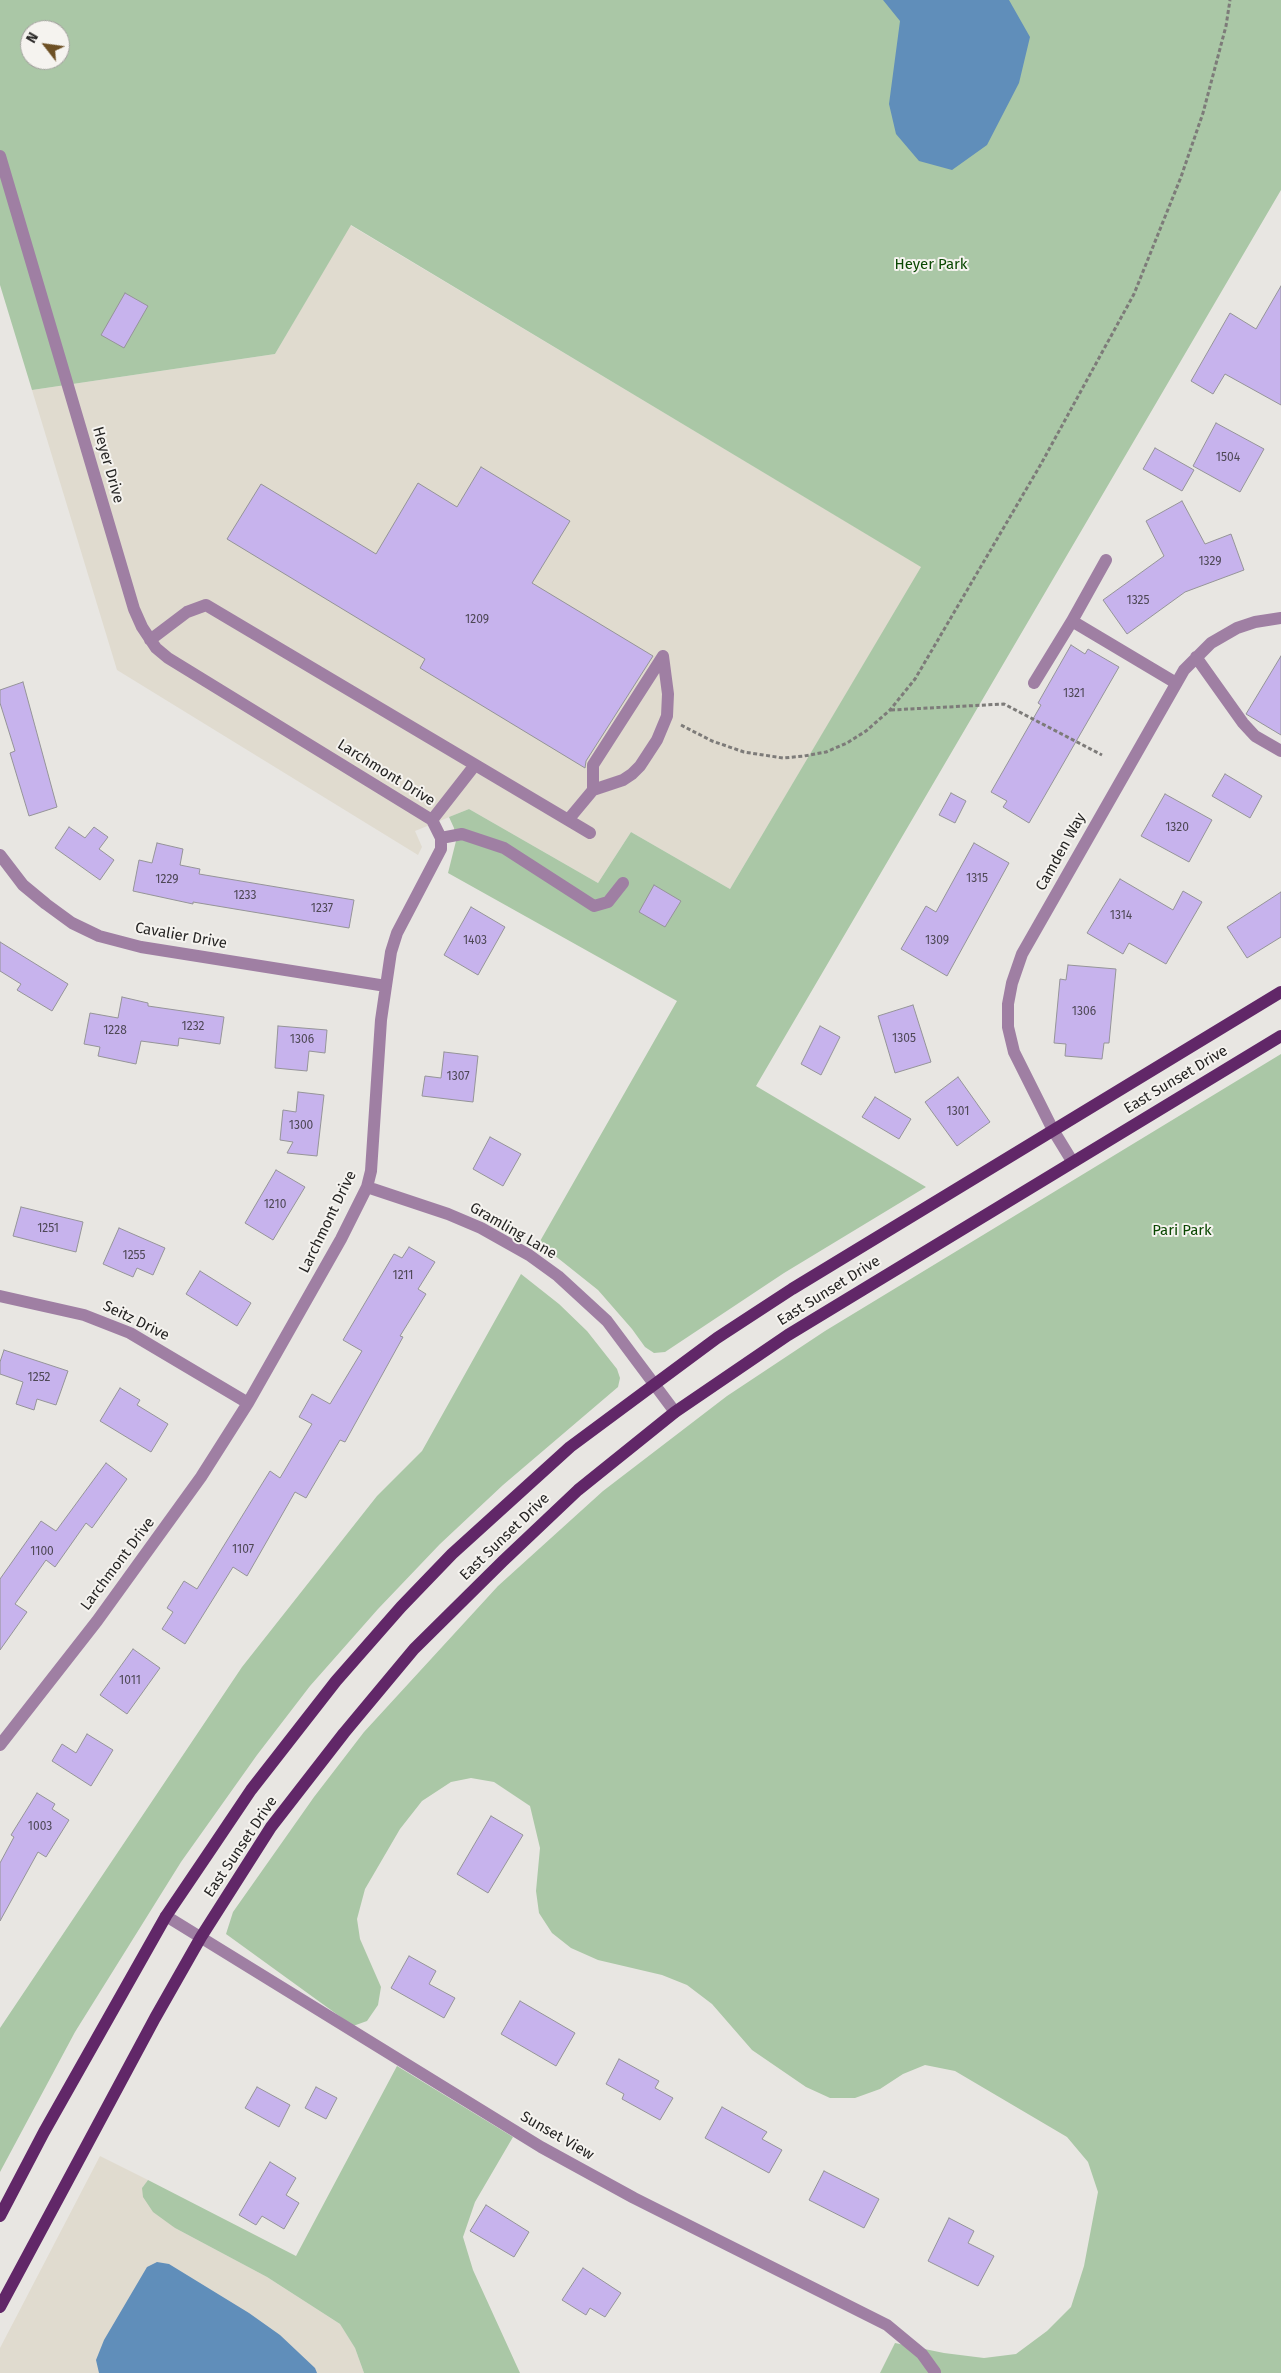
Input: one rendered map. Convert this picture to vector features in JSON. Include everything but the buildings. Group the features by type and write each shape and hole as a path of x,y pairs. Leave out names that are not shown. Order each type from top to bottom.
{"main road":[{"name":"East Sunset Drive","path":"0,2216 44,2132 166,1916 251,1790 336,1681 401,1607 513,1497 570,1446 654,1382 717,1338 792,1289 1281,992"},
{"name":"East Sunset Drive","path":"0,2307 92,2134 201,1937 271,1827 344,1733 414,1650 502,1561 578,1490 675,1412 788,1335 1281,1036"}],"street":[{"name":"Heyer Drive","path":"0,156 134,609 150,640 168,658 271,721"},
{"path":"1034,683 1106,560"},
{"path":"150,640 187,612 206,605 590,833"},
{"name":"Camden Way","path":"1072,1162 1053,1130 1014,1052 1008,1027 1008,1004 1012,983 1022,954 1176,683 1196,657 1211,643 1237,628 1255,622 1281,618"},
{"path":"1072,621 1176,683"},
{"path":"568,820 593,790 623,780 640,766 657,740 667,716 668,694 663,656 593,765 593,790"},
{"path":"1196,657 1243,723 1255,736 1281,752"},
{"name":"Larchmont Drive","path":"0,1744 165,1529 248,1403 341,1239 367,1187 371,1171 381,1020 391,952 397,933 441,849 441,838 432,820 271,721"},
{"path":"432,820 475,765"},
{"path":"441,838 462,834 504,848 594,906 608,902 623,883"},
{"name":"Cavalier Drive","path":"0,855 23,885 46,904 72,923 99,936 141,947 386,986"},
{"name":"Gramling Lane","path":"367,1187 448,1214 481,1228 529,1255 570,1286 607,1321 675,1412"},
{"name":"Seitz Drive","path":"0,1296 84,1315 130,1333 248,1403"},
{"name":"Sunset View","path":"166,1916 541,2147 634,2198 887,2325 922,2354 935,2372"}],"path":[{"path":"667,716 692,731 728,748 757,755 783,758 826,752 847,743 877,723 915,679 946,630 1099,361 1134,294 1178,186 1203,113 1226,26 1230,0"},
{"path":"890,710 1004,704 1102,755"}],"shaded area":[{"path":"350,225 922,567 730,889 631,832 598,883 469,809 415,831 422,847 418,855 117,670 32,390 275,354"},
{"path":"100,2156 148,2180 142,2188 175,2228 267,2277 340,2324 355,2348 364,2373 0,2373 0,2348"}],"green space":[{"name":"Heyer Park","path":"0,0 1281,0 1281,190 756,1086 926,1187 784,1273 665,1352 654,1353 645,1347 598,1290 539,1243 677,1001 448,873 456,841 454,828 449,817 469,809 598,883 631,832 730,889 921,567 351,225 275,354 32,390 0,285"},
{"name":"Pari Park","path":"1281,1054 1281,2373 880,2373 895,2343 944,2353 984,2358 1016,2354 1047,2331 1071,2307 1084,2266 1098,2192 1088,2162 1067,2137 955,2071 925,2065 903,2074 880,2089 855,2098 830,2098 806,2087 752,2050 712,2004 687,1985 662,1975 598,1960 571,1948 552,1933 539,1913 536,1891 540,1848 530,1806 494,1782 471,1778 451,1782 422,1801 400,1829 365,1889 357,1919 360,1939 381,1987 378,2005 367,2021 353,2026 226,1934 233,1912 314,1797 364,1732 498,1586 603,1491 727,1396 825,1331"},
{"path":"521,1274 559,1304 587,1331 617,1369 620,1378 618,1387 503,1485 440,1544 378,1609 310,1686 257,1755 181,1862 75,2032 0,2172 0,2028 242,1667 377,1496 422,1451"},
{"path":"397,2066 513,2137 475,2202 463,2237 473,2270 520,2373 364,2373 355,2348 340,2324 267,2277 175,2228 153,2212 143,2197 142,2188 148,2180 296,2256"}],"water":[{"path":"883,0 1009,0 1030,37 1019,83 987,145 952,170 919,161 896,134 889,104 900,21"},
{"path":"157,2262 169,2264 249,2313 280,2335 315,2368 317,2373 99,2373 96,2360 104,2340 147,2267"}]}
